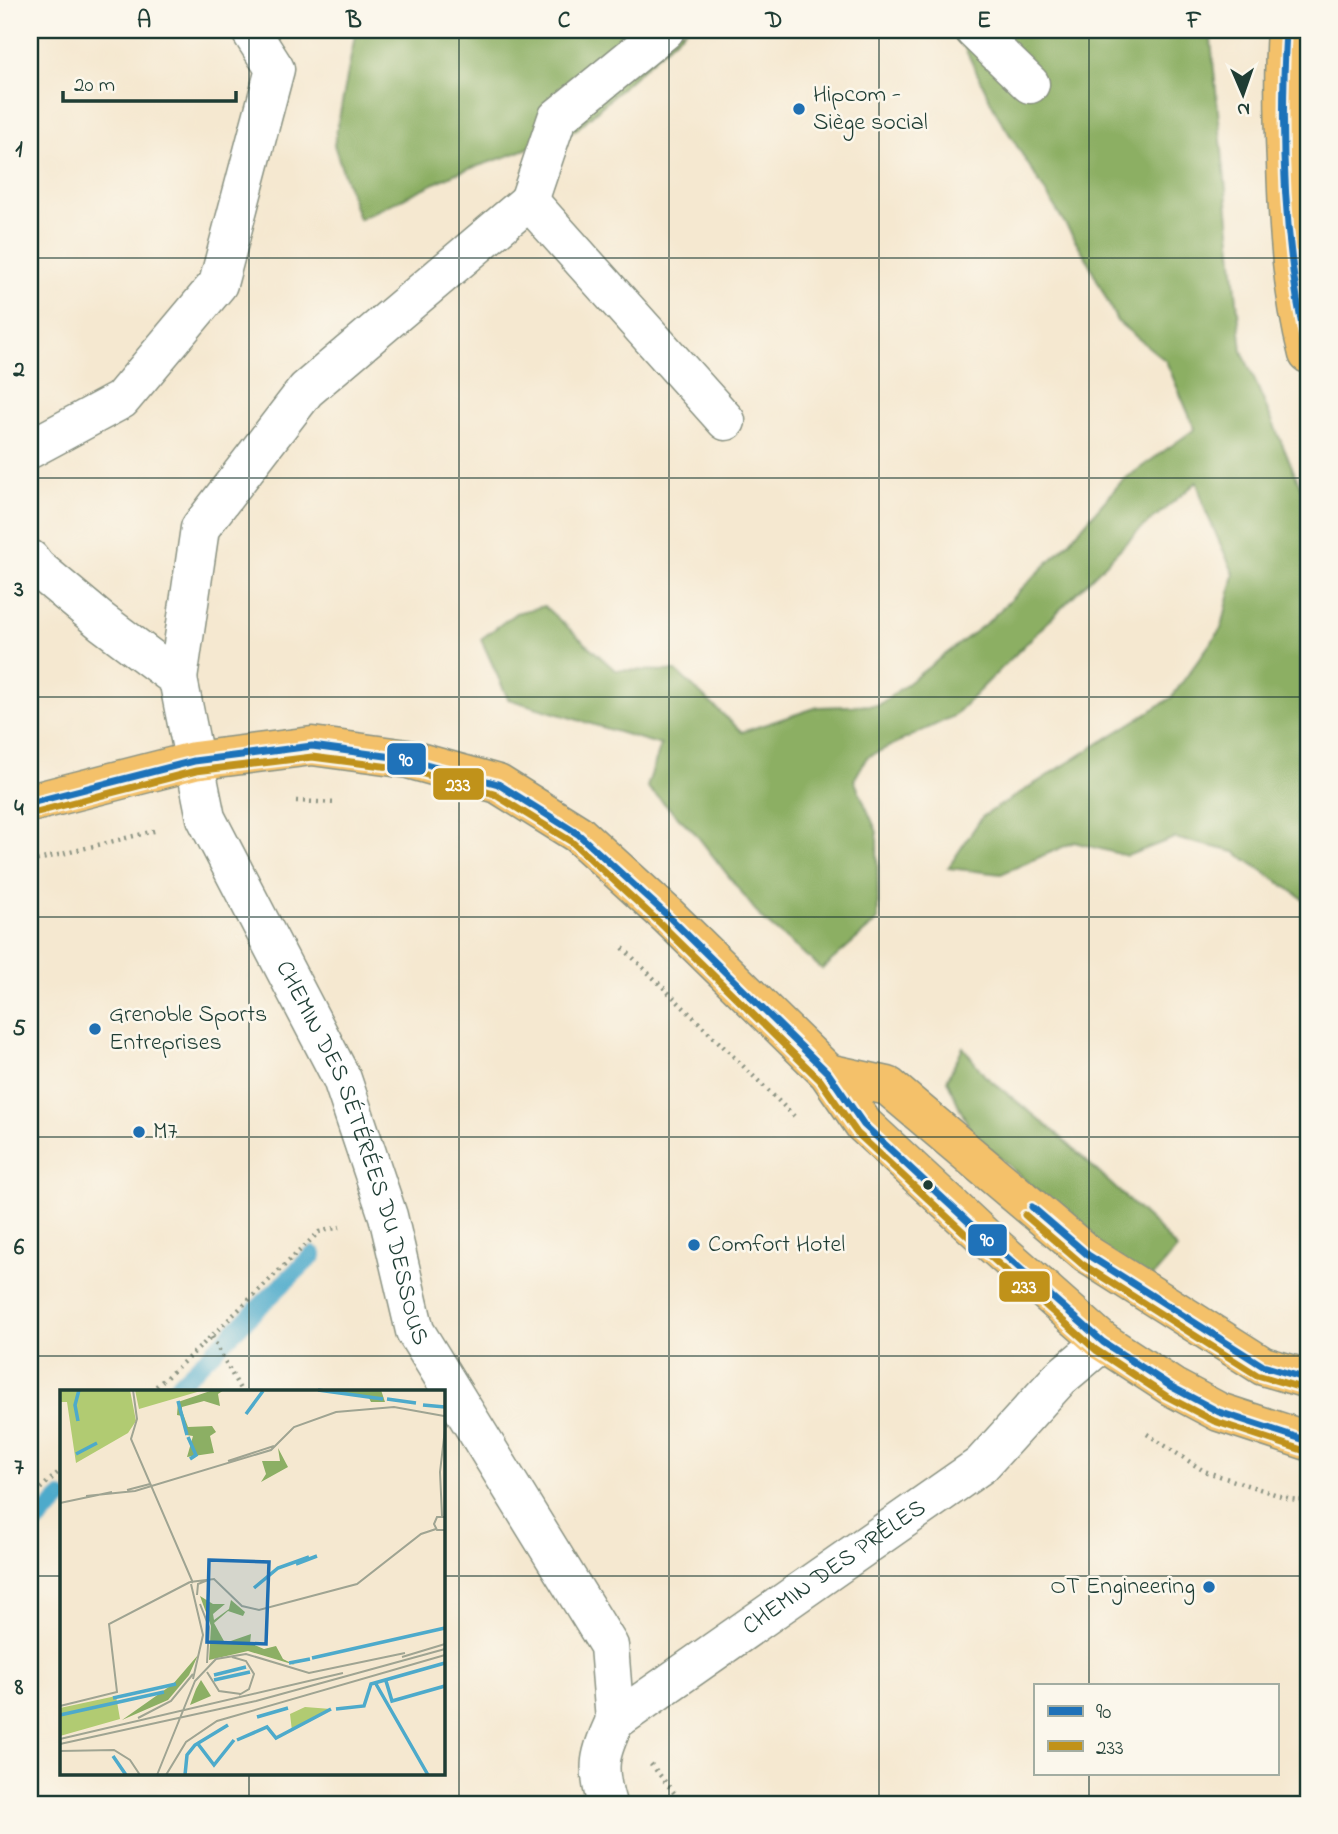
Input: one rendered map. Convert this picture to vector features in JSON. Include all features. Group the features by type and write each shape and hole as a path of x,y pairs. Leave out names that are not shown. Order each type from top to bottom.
{"main road":[{"path":"1286,30 1283,75 1288,227 1302,331 1308,354"},
{"path":"30,803 194,761 312,746 408,759 498,784 578,834 687,934 828,1073 864,1125 1103,1342 1172,1387 1219,1412 1308,1441"},
{"path":"828,1073 888,1086 1088,1255 1264,1366 1308,1379"}],"street":[{"path":"30,449 121,400 218,284 275,69 250,30"},
{"path":"665,30 557,118 529,201 726,421"},
{"path":"974,30 1030,84"},
{"name":"CHEMIN DES SÉTÉRÉES DU DESSOUS","path":"529,201 306,390 200,528 178,679 206,818 342,1079 388,1216 415,1331 609,1646 615,1721"},
{"path":"30,559 102,622 178,679"},
{"name":"CHEMIN DES PRÊLES","path":"615,1721 981,1465 1060,1378 1103,1342"},
{"path":"607,1804 601,1783 601,1751 615,1721"}],"path":[{"path":"283,801 347,804"},
{"path":"30,862 206,818"},
{"path":"614,939 802,1124"},
{"path":"152,1390 319,1232 388,1216"},
{"path":"212,1336 240,1390"},
{"path":"1137,1428 1204,1471 1290,1499 1308,1501"},
{"path":"30,1498 60,1471"}],"green space":[{"path":"356,30 685,30 577,129 454,174 359,219 334,145"},
{"path":"956,30 1210,30 1242,351 1308,504 1308,906 1305,900 1235,852 1174,838 1127,856 1074,842 1001,874 948,868 982,817 1171,698 1222,627 1234,574 1206,512 1197,482 1136,533 954,716 867,757 854,780 877,832 878,920 822,969 762,919 695,833 647,787 661,745 508,699 481,639 516,613 544,606 615,670 676,671 742,732 818,707 879,705 989,621 1069,542 1122,481 1195,429 1166,361 1117,321 1087,259 997,114"},
{"path":"963,1047 985,1076 1055,1132 1153,1223 1177,1249 1150,1280 1128,1273 971,1132 947,1080"}],"waterway":[{"path":"173,1390 313,1255"},
{"path":"30,1529 60,1499"}],"transit line":[{"name":"90","path":"1286,30 1286,193 1294,275 1308,354"},
{"name":"90","path":"30,803 194,761 312,746 408,759 498,784 578,834 668,916 828,1073 864,1125 1103,1342 1172,1387 1219,1412 1308,1441"},
{"name":"233","path":"33,813 196,771 312,757 406,769 494,794 572,842 661,924 820,1080 857,1133 1096,1350 1166,1396 1214,1421 1305,1451"},
{"name":"90","path":"1032,1207 1088,1255 1263,1366 1308,1379"},
{"name":"233","path":"1025,1215 1082,1264 1257,1375 1305,1389"}],"place":[{"name":"Hipcom - Siège social","path":"799,109"},
{"name":"Grenoble Sports Entreprises","path":"95,1029"},
{"name":"M7","path":"139,1132"},
{"name":"Comfort Hotel","path":"694,1245"},
{"name":"OT Engineering","path":"1209,1587"}]}
